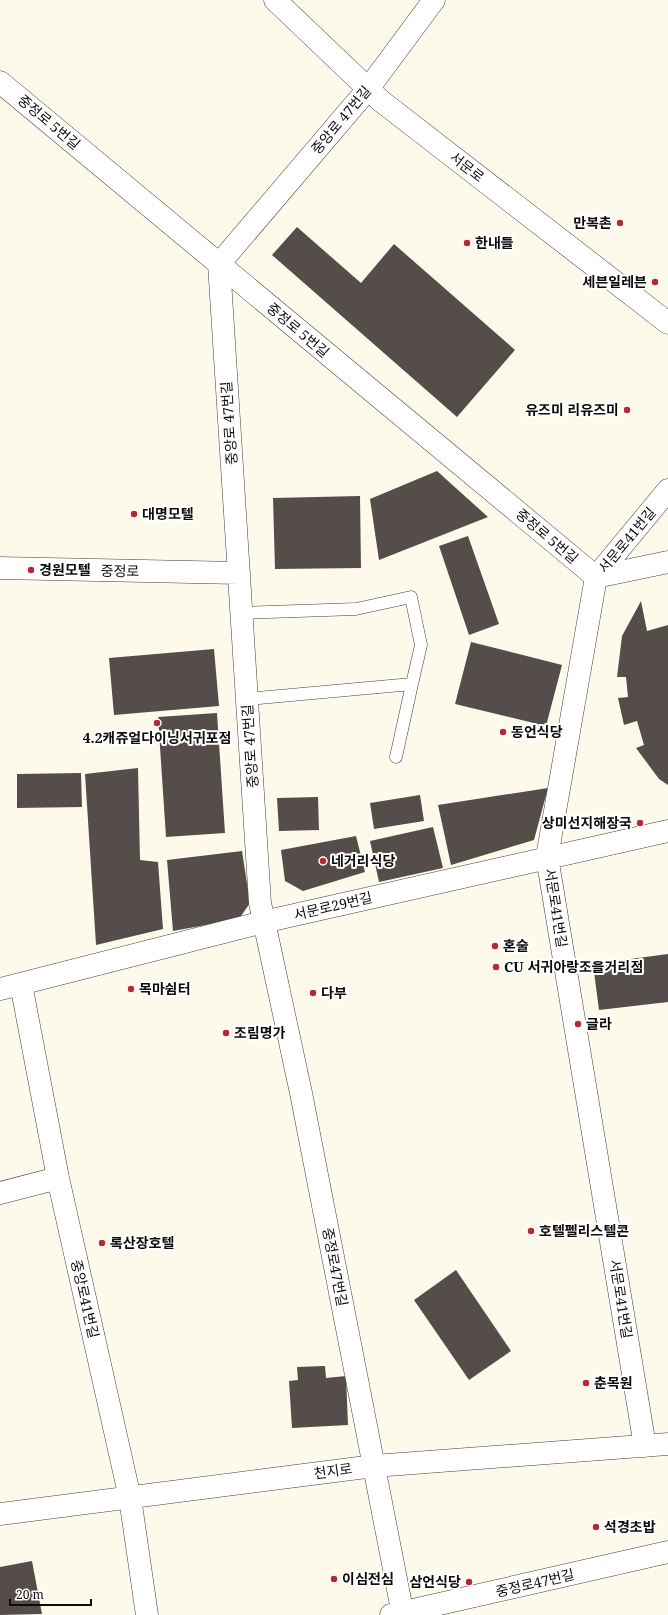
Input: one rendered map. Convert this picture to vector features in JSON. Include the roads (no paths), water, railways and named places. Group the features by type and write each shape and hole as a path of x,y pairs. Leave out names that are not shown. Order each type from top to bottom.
{"street":[{"name":"서문로","path":"275,0 368,89 668,323"},
{"name":"중앙로 47번길","path":"263,922 260,903 219,264 368,89 434,0"},
{"name":"중정로 5번길","path":"0,82 596,577"},
{"name":"서문로41번길","path":"645,1446 547,857 596,577 668,490"},
{"path":"596,577 668,562"},
{"name":"중정로","path":"0,568 239,573"},
{"name":"서문로29번길","path":"0,989 263,922 668,831"},
{"name":"중정로47번길","path":"263,922 301,1093 374,1466 399,1614 668,1552"},
{"name":"중앙로41번길","path":"21,984 58,1178 130,1498 147,1615"},
{"path":"0,1193 58,1178"},
{"name":"천지로","path":"0,1514 374,1466 668,1444"}],"lane":[{"path":"242,613 356,610 411,597 421,645 396,756"},
{"path":"247,699 412,684"}],"place":[{"name":"만복촌","path":"620,223"},
{"name":"한내들","path":"467,243"},
{"name":"세븐일레븐","path":"655,282"},
{"name":"유즈미 리유즈미","path":"627,410"},
{"name":"대명모텔","path":"134,514"},
{"name":"경원모텔","path":"31,570"},
{"name":"4.2캐쥬얼다이닝서귀포점","path":"157,723"},
{"name":"동언식당","path":"503,732"},
{"name":"상미선지해장국","path":"640,823"},
{"name":"네거리식당","path":"323,861"},
{"name":"혼술","path":"495,946"},
{"name":"CU 서귀아랑조을거리점","path":"496,967"},
{"name":"목마쉼터","path":"131,989"},
{"name":"다부","path":"313,993"},
{"name":"글라","path":"578,1024"},
{"name":"조림명가","path":"226,1033"},
{"name":"호텔펠리스텔콘","path":"531,1231"},
{"name":"록산장호텔","path":"102,1243"},
{"name":"춘목원","path":"586,1383"},
{"name":"석경초밥","path":"596,1527"},
{"name":"이심전심","path":"334,1579"},
{"name":"삼언식당","path":"469,1582"}]}
